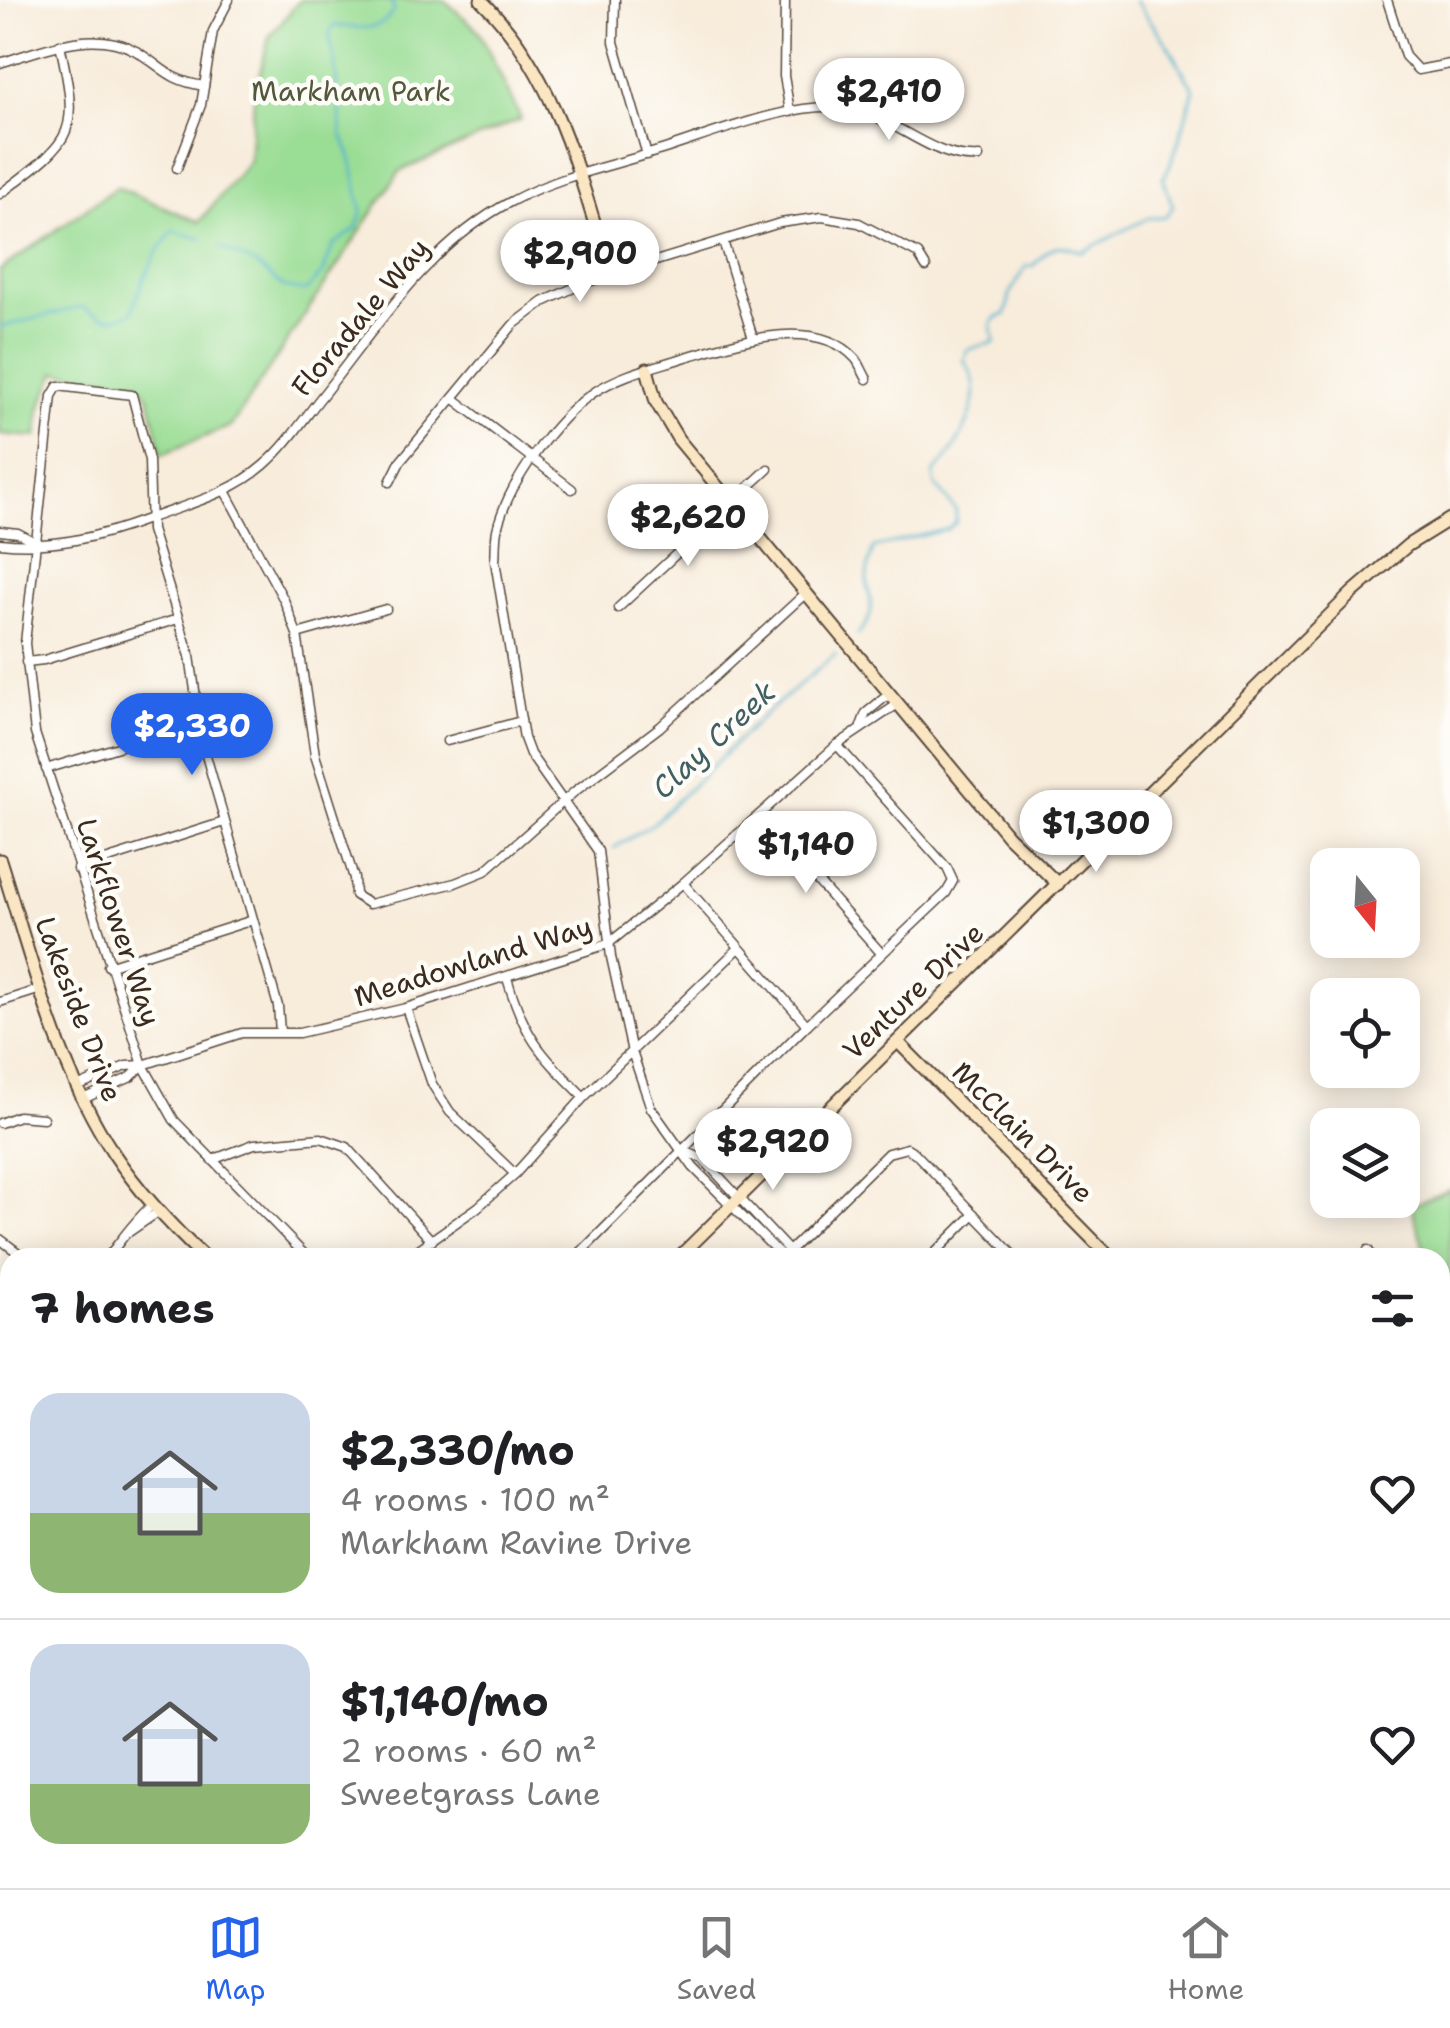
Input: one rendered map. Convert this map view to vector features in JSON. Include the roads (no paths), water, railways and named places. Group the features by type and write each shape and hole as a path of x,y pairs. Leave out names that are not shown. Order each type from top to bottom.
{"street":[{"path":"176,168 197,118 214,31 229,0"},
{"path":"481,0 499,17 557,113 610,274"},
{"path":"616,0 614,42 647,155"},
{"path":"786,0 784,76 790,112"},
{"path":"1387,0 1405,56 1418,70 1450,64"},
{"path":"0,63 60,44 107,40 140,53 166,75 204,86"},
{"path":"0,194 49,157 64,136 72,99 60,44"},
{"name":"Floradale Way","path":"0,543 60,543 87,538 225,491 280,450 421,272 456,238 512,201 579,174 790,112 822,107 858,110 958,159 979,158"},
{"path":"390,482 400,462 500,338 527,313 560,293 610,274 800,218 858,223 918,254 926,267"},
{"path":"723,241 752,338"},
{"path":"778,1248 703,1160 682,1150 651,1108 632,1052 608,944 598,852 530,754 520,722 496,560 496,533 512,488 564,420 592,394 646,369 752,338 790,335 824,341 856,359 867,379"},
{"path":"646,369 664,419 1008,836 1058,884"},
{"name":"Larkflower Way","path":"149,518 149,460 132,395 58,386 52,396 34,542 26,662 35,733 143,1065 174,1120 298,1248"},
{"path":"453,398 572,489"},
{"path":"618,608 768,470"},
{"path":"225,491 284,600 297,634 315,755 354,878 355,895 369,904 472,878 499,860 564,800 660,727 807,592"},
{"path":"149,518 193,670 200,722 224,822 278,1006 280,1032"},
{"name":"Venture Drive","path":"688,1248 1352,593 1408,546 1450,519"},
{"name":"Floradale Way","path":"0,531 18,533 34,542"},
{"path":"297,634 386,609"},
{"path":"26,662 178,619"},
{"name":"Meadowland Way","path":"80,1093 132,1077 143,1065 242,1033 330,1028 506,978 608,944 683,884 837,745 861,726 873,723 894,699"},
{"path":"46,769 200,722"},
{"path":"448,741 520,722"},
{"path":"584,1248 806,1025 946,893 953,881 947,868 837,745"},
{"path":"760,815 881,953"},
{"path":"77,868 224,822"},
{"name":"Lakeside Drive","path":"0,860 41,989 80,1093 114,1155 155,1208 195,1248"},
{"path":"683,884 806,1025"},
{"path":"108,966 252,920"},
{"path":"421,1248 515,1174 584,1097 738,949"},
{"path":"506,978 524,1029 534,1045 584,1097"},
{"path":"0,1002 41,989"},
{"path":"406,1008 432,1084 450,1112 515,1174"},
{"name":"McClain Drive","path":"898,1042 1102,1248"},
{"path":"0,1123 18,1116 43,1118"},
{"path":"212,1160 254,1144 321,1138 346,1147 432,1241"},
{"path":"791,1248 888,1154 907,1148 1006,1248"},
{"path":"115,1248 131,1224 155,1208"},
{"path":"940,1248 974,1214"}],"waterway":[{"path":"220,247 255,264 284,287 305,291 323,273 333,245 356,229 362,212 342,135 329,36 334,25 376,26 390,17 395,9 390,4 395,0"},
{"name":"Clay Creek","path":"858,634 870,614 867,577 873,548 948,529 956,522 956,510 936,486 933,474 961,436 973,404 972,374 964,361 967,350 995,342 991,325 1006,314 1010,294 1026,266 1032,267 1059,246 1082,252 1148,218 1165,217 1173,207 1163,178 1176,151 1194,90 1135,0"},
{"path":"0,327 82,307 107,318 132,312 143,280 173,231 202,239"},
{"name":"Clay Creek","path":"614,848 654,823 764,715 836,654"}],"park label":[{"name":"Markham Park","path":"351,91"}]}
